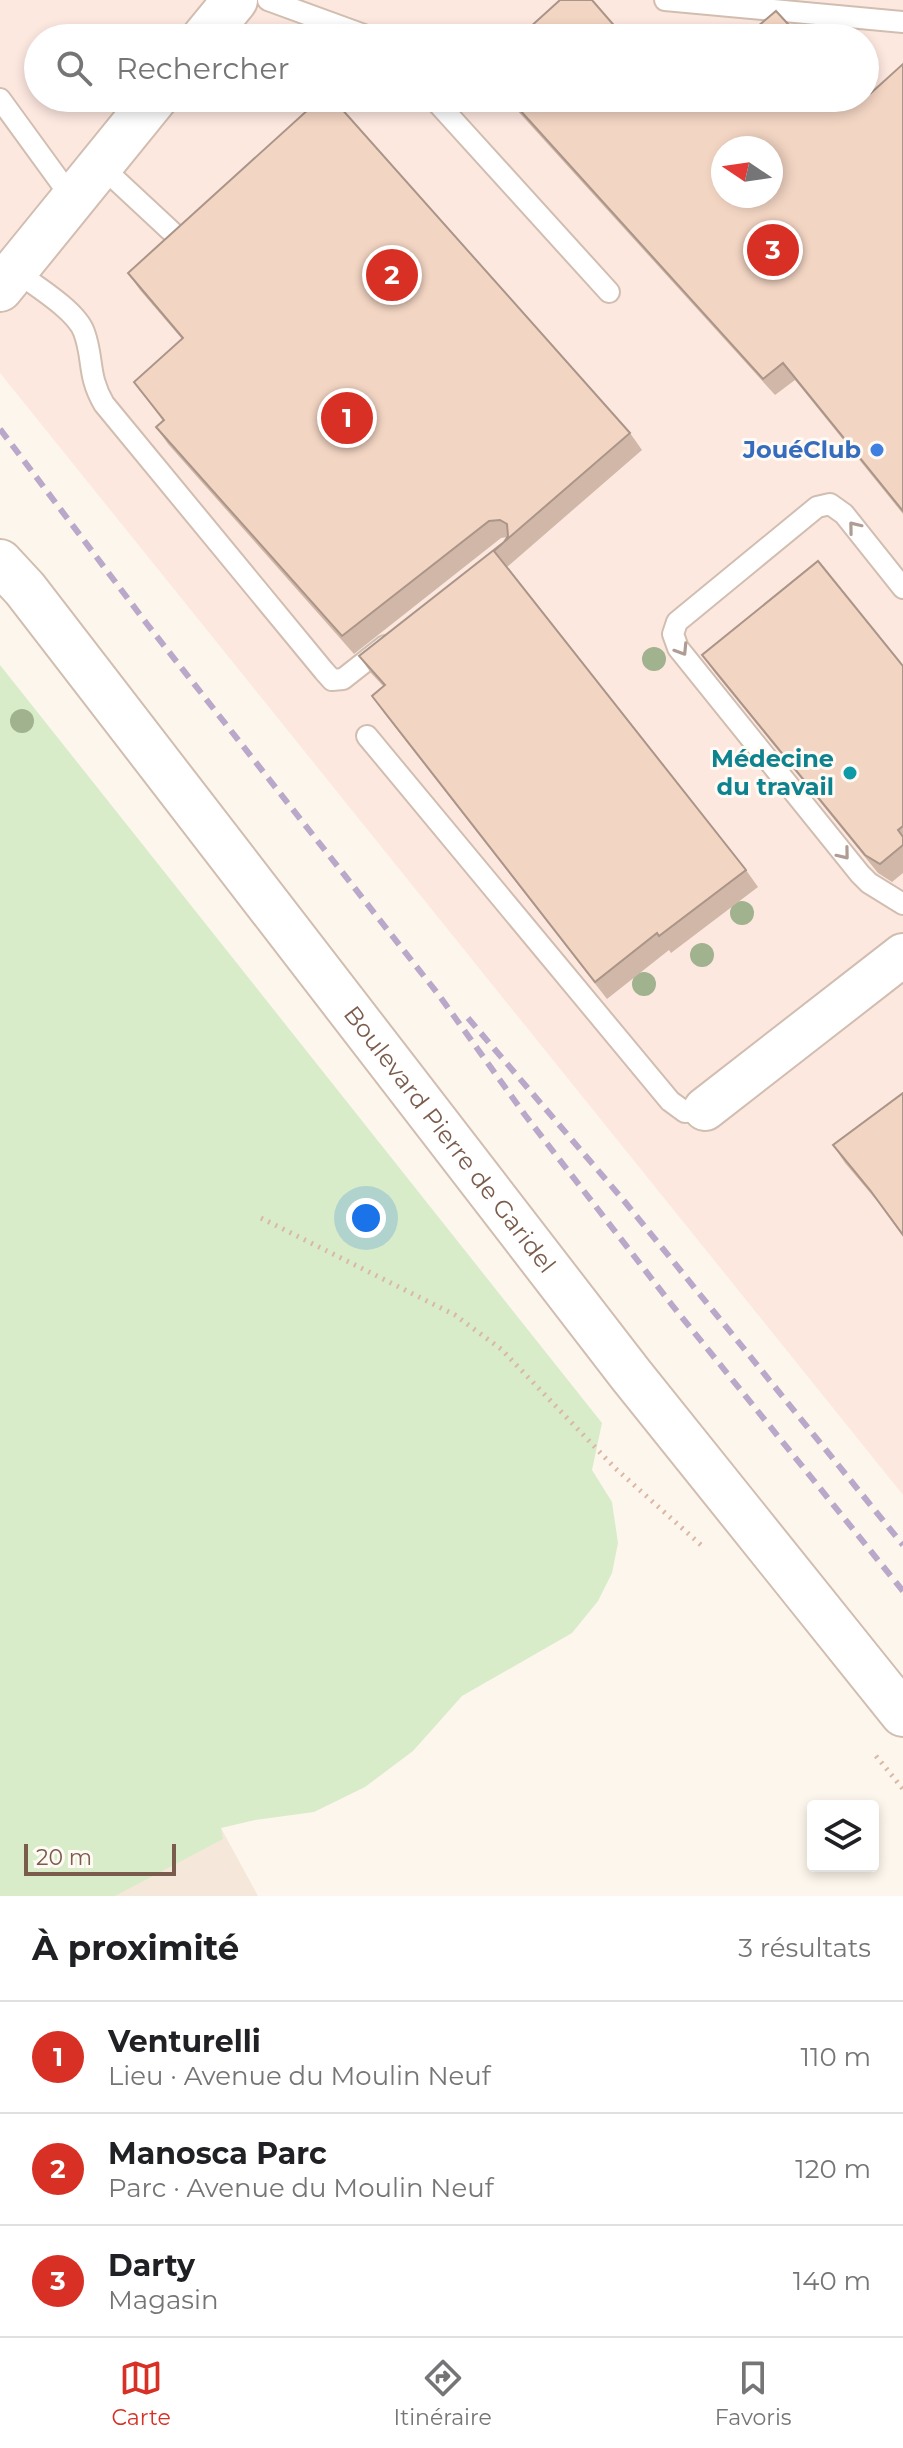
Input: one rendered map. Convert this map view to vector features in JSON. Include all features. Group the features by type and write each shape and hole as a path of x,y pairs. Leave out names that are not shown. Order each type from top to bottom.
{"street":[{"path":"215,24 235,0"},
{"path":"7,280 144,112"},
{"name":"Boulevard Pierre de Garidel","path":"0,562 25,589 631,1375 903,1714"},
{"path":"705,1109 903,955"}],"lane":[{"path":"268,0 334,24"},
{"path":"665,0 903,22"},
{"path":"0,99 72,198"},
{"path":"446,112 609,292"},
{"path":"100,165 172,232"},
{"path":"7,280 75,318 83,331 91,379 104,404 332,680 343,679 397,636"},
{"path":"903,588 844,514 830,504 817,507 677,622 673,634 678,648 860,874 903,904"},
{"path":"367,736 670,1101 685,1112 705,1109"}],"path":[{"path":"261,1218 455,1315 480,1332 501,1349 615,1468 706,1549"}],"shaded area":[{"path":"0,0 903,0 903,1495 0,373"},
{"path":"221,1828 258,1896 96,1896"}],"green space":[{"path":"0,665 602,1423 592,1470 612,1502 618,1543 612,1573 598,1601 572,1633 462,1696 413,1751 365,1787 314,1812 221,1828 223,1839 115,1896 0,1896"}],"building":[{"path":"560,0 592,0 613,24 533,24"},
{"path":"776,11 788,24 761,24"},
{"path":"903,64 903,511 783,363 763,379 522,112 879,112 879,86"},
{"path":"306,112 344,112 630,433 504,542 508,536 507,524 500,520 489,521 342,636 156,427 164,420 134,382 183,338 128,273"},
{"path":"504,542 494,551 746,870 659,936 657,933 595,982 372,696 385,685 359,656"},
{"name":"Médecine du travail","path":"818,561 903,666 903,826 898,830 903,837 903,845 880,864 865,855 702,655"},
{"path":"903,1093 903,1235 833,1145"}],"railway":[{"path":"0,429 147,624 438,994 525,1115 672,1305 903,1591"},
{"path":"468,1018 625,1202 903,1545"}],"place":[{"name":"Darty","path":"773,250"},
{"name":"Manosca Parc","path":"392,275"},
{"name":"Venturelli","path":"347,418"},
{"name":"JouéClub","path":"877,450"},
{"name":"Médecine du travail","path":"850,773"}]}
